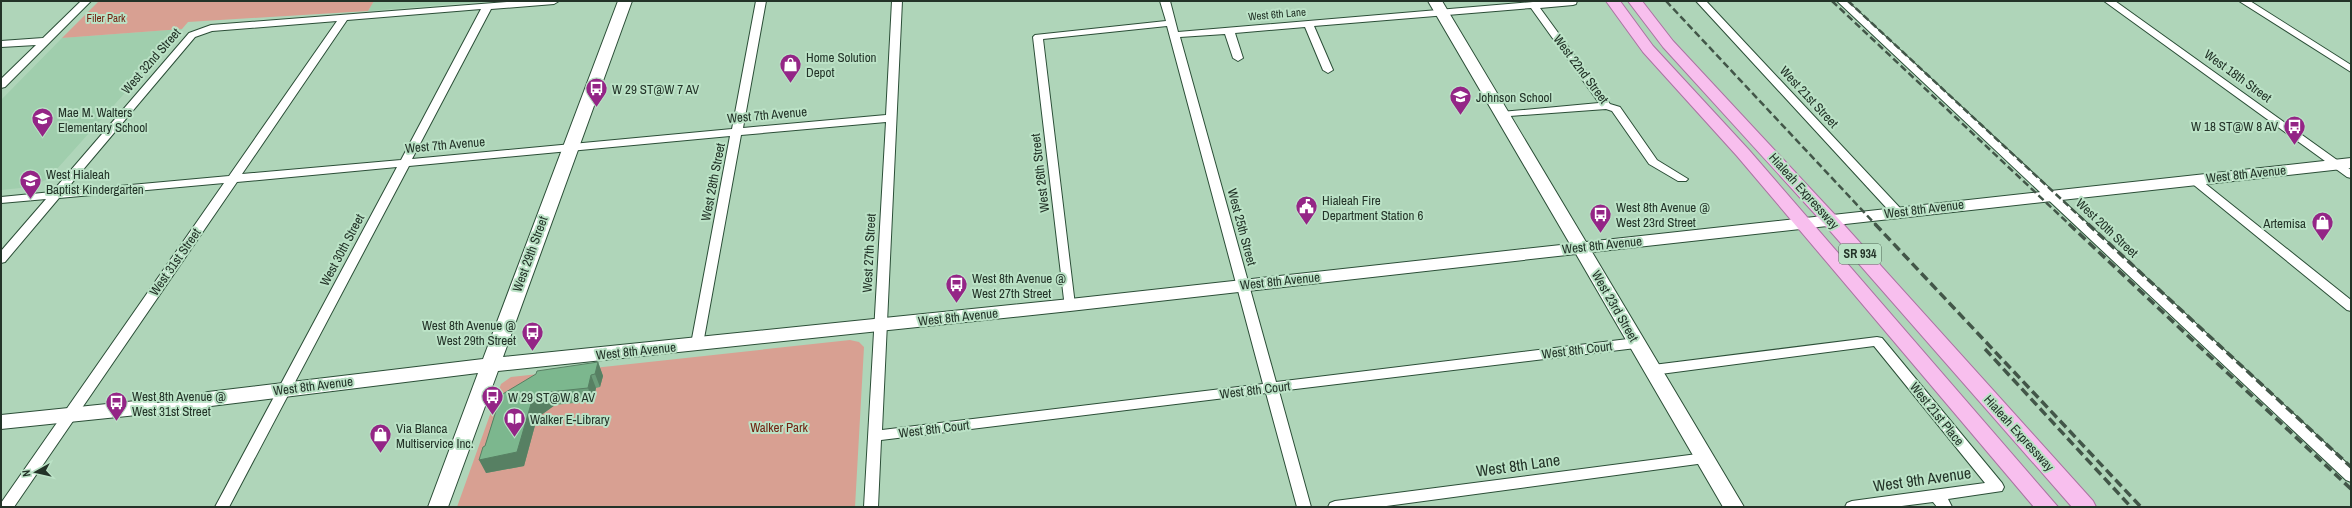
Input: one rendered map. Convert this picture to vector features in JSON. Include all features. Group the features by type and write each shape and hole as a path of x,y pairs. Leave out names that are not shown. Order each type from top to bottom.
{"main road":[{"name":"Hialeah Expressway","path":"1613,1 1648,49 1743,153 1802,224 2047,507"},
{"name":"Hialeah Expressway","path":"1635,1 1668,44 1830,220 2085,507"}],"street":[{"path":"1,85 86,1"},
{"path":"344,18 554,1"},
{"name":"West 29th Street","path":"438,507 488,367 625,1"},
{"name":"West 28th Street","path":"697,344 761,1"},
{"name":"West 27th Street","path":"871,507 898,1"},
{"name":"West 25th Street","path":"1165,1 1304,507"},
{"name":"West 21st Street","path":"1701,1 1897,212"},
{"name":"West 20th Street","path":"1842,1 2351,476"},
{"name":"West 18th Street","path":"2109,1 2344,164 2351,175"},
{"path":"2244,1 2351,69"},
{"name":"West 6th Lane","path":"1038,37 1048,35 1172,29 1229,30 1308,24 1438,7 1533,5 1573,2"},
{"name":"West 22nd Street","path":"1533,5 1606,106 1616,109 1653,162 1682,179"},
{"name":"West 30th Street","path":"222,507 283,389 488,6"},
{"name":"West 23rd Street","path":"1438,7 1734,507"},
{"name":"West 32nd Street","path":"1,259 192,35 200,30 344,18"},
{"name":"West 31st Street","path":"6,507 344,18"},
{"path":"1308,24 1328,70"},
{"path":"1229,30 1238,58"},
{"name":"West 26th Street","path":"1038,37 1069,305"},
{"path":"1,44 46,41"},
{"path":"1501,114 1606,106"},
{"name":"West 7th Avenue","path":"1,200 891,118"},
{"name":"West 8th Avenue","path":"1,422 137,408 154,411 192,406 208,400 283,389 1069,305 1581,247 1802,224 2050,194 2344,164"},
{"path":"2193,179 2351,307"},
{"name":"West 21st Place","path":"1653,370 1877,341 1997,487"},
{"name":"West 8th Court","path":"874,436 1636,342"},
{"name":"West 8th Lane","path":"1335,507 1705,458"},
{"name":"West 9th Avenue","path":"1852,507 1997,487"},
{"path":"1936,495 1946,507"}],"shaded area":[{"path":"374,1 490,1 368,11"},
{"name":"Mae M. Walters Elementary School","path":"182,29 48,179 30,187 1,190 1,100 62,38"}],"green space":[{"name":"Filer Park","path":"99,1 374,1 368,11 188,22 182,29 62,38"},
{"name":"Walker Park","path":"850,340 859,342 864,347 855,507 457,507 501,384 511,377"}],"building":[{"path":"598,362 595,374 591,375 588,388 549,392 531,404 517,452 479,460 501,395 536,374 537,371"}],"railway":[{"path":"1666,1 1876,225"},
{"path":"1832,1 2070,225"},
{"path":"1848,1 2089,225"},
{"path":"1875,224 2141,507"},
{"path":"2069,224 2351,489"},
{"path":"2088,224 2351,467"},
{"path":"1985,349 2131,507"}],"place":[{"name":"Home Solution Depot","path":"790,84"},
{"name":"W 29 ST@W 7 AV","path":"597,108"},
{"name":"Johnson School","path":"1460,116"},
{"name":"Mae M. Walters Elementary School","path":"42,138"},
{"name":"W 18 ST@W 8 AV","path":"2294,146"},
{"name":"West Hialeah Baptist Kindergarten","path":"31,200"},
{"name":"Hialeah Fire Department Station 6","path":"1307,226"},
{"name":"West 8th Avenue @ West 23rd Street","path":"1601,234"},
{"name":"Artemisa","path":"2322,242"},
{"name":"West 8th Avenue @ West 27th Street","path":"957,304"},
{"name":"West 8th Avenue @ West 29th Street","path":"532,352"},
{"name":"W 29 ST@W 8 AV","path":"492,416"},
{"name":"West 8th Avenue @ West 31st Street","path":"116,422"},
{"name":"Walker E-Library","path":"515,438"},
{"name":"Via Blanca Multiservice Inc.","path":"380,454"}]}
